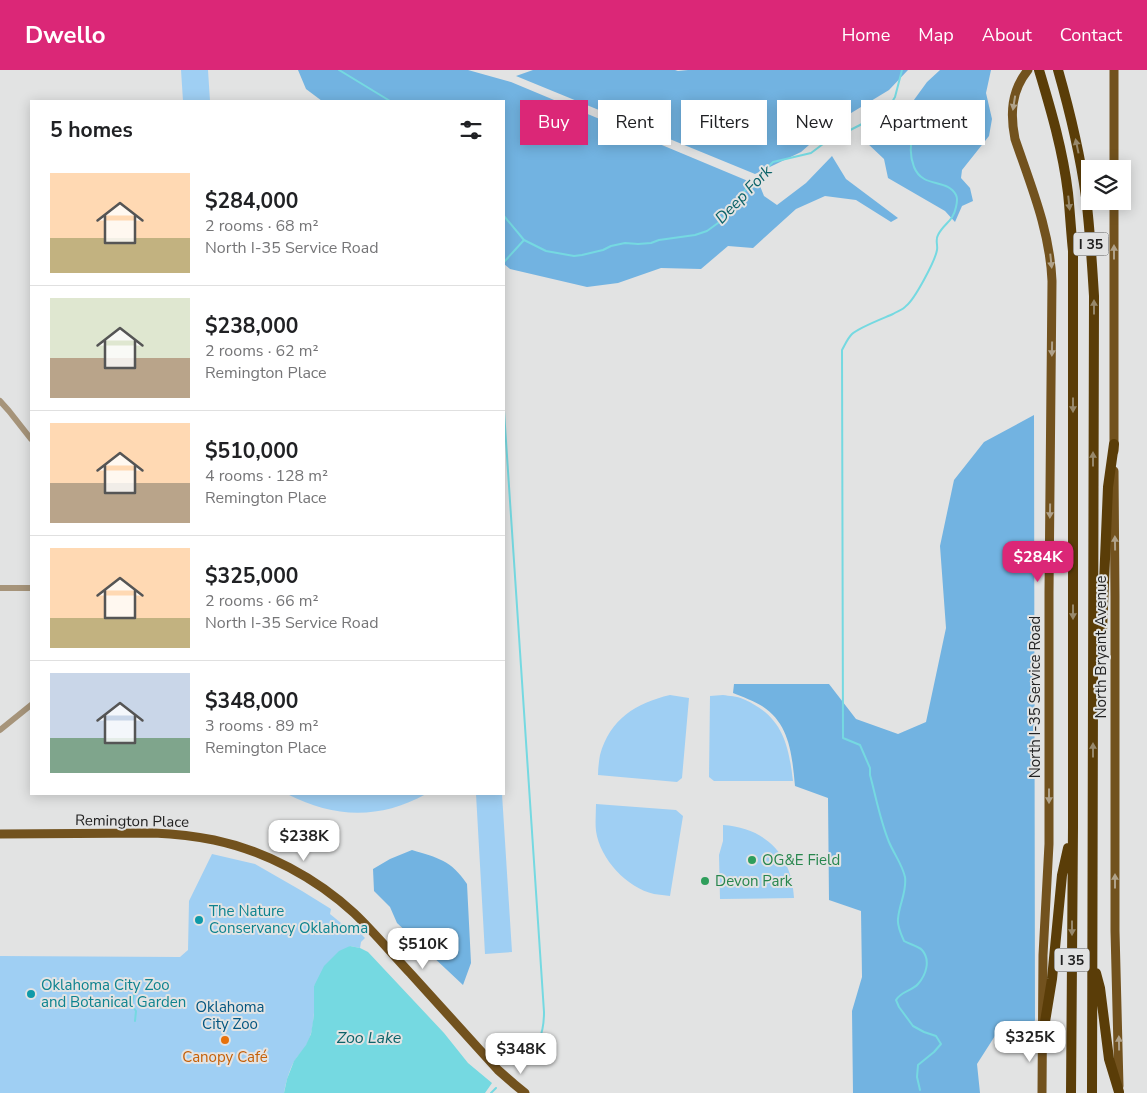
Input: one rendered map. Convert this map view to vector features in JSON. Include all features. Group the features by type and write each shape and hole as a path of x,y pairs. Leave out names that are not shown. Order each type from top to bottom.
{"highway":[{"name":"I 35","path":"1039,70 1050,104 1064,167 1073,251 1073,827 1070,1093"},
{"name":"I 35","path":"1058,70 1067,100 1086,196 1094,296 1092,1093"},
{"path":"1093,683 1102,631 1108,487 1114,444"},
{"path":"1043,1034 1052,978 1062,875 1073,827"},
{"path":"1092,959 1100,988 1109,1059 1119,1093"}],"main road":[{"name":"North I-35 Service Road","path":"1028,70 1019,85 1012,105 1013,126 1015,139 1042,219 1050,255 1052,281 1049,844 1043,955 1042,1093"},
{"path":"1113,70 1114,160"},
{"name":"North Bryant Avenue","path":"1114,210 1115,931 1119,1093"},
{"name":"Remington Place","path":"0,834 178,834 217,840 251,850 272,859 310,880 354,913 498,1070 525,1093"}],"street":[{"path":"0,401 30,438"},
{"path":"0,588 30,588"},
{"path":"0,730 30,706"}],"green space":[{"path":"181,70 208,70 210,100 183,100"},
{"path":"670,695 689,698 682,778 677,782 598,775 600,755 604,742 618,722 636,708"},
{"path":"710,696 738,697 748,701 772,719 783,736 787,747 793,781 714,781 709,777"},
{"path":"289,795 424,795 391,808 374,812 356,813 339,811 305,802"},
{"path":"476,795 502,795 512,952 485,954"},
{"path":"596,804 676,810 683,816 670,896 644,891 634,886 616,871 603,852 599,842 596,831"},
{"name":"OG&E Field","path":"723,825 738,827 752,832 774,846 788,869 794,898 720,899 719,855 723,841"},
{"name":"Oklahoma City Zoo","path":"212,854 255,864 331,909 330,914 352,932 357,930 365,938 361,942 360,948 350,946 314,986 312,1030 307,1044 291,1068 284,1093 0,1093 0,956 180,957 188,950 189,901"}],"shaded area":[{"path":"298,70 468,70 511,82 554,100 520,100 520,145 588,145 588,114 598,118 598,145 662,145 760,186 764,196 777,205 806,183 832,156 846,179 898,218 891,222 856,200 825,196 796,209 753,248 728,246 701,269 661,268 618,283 587,287 510,269 505,265 505,100 321,100 306,89"},
{"path":"533,70 908,70 889,90 873,100 861,100 861,107 851,113 851,100 777,100 777,145 809,145 801,152 755,174 684,145 767,145 767,100 681,100 681,144 671,140 671,100 598,100 598,110 588,106 588,100 575,100 516,76"},
{"path":"940,70 991,70 986,93 992,119 989,136 985,141 985,100 914,100 927,82"},
{"path":"869,145 982,145 962,170 961,178 970,188 973,201 962,206 955,222 945,211 888,178 884,159"},
{"path":"1034,415 1035,1020 1029,1035 1021,1036 1017,1028 1000,1028 977,1064 980,1093 853,1093 852,1011 862,977 861,911 829,900 828,798 795,786 791,752 779,722 762,706 733,693 734,684 829,684 856,719 898,734 926,722 946,628 940,546 954,480 984,442"},
{"path":"412,850 443,861 455,870 467,884 471,963 463,985 397,923 390,907 374,891 373,869 390,859"}],"water":[{"name":"Zoo Lake","path":"350,946 368,952 444,1033 468,1063 492,1083 485,1093 284,1093 294,1061 306,1045 311,1034 314,1015 314,986 324,966 339,951"}],"waterway":[{"name":"Deep Fork","path":"339,70 388,100"},
{"name":"Deep Fork","path":"505,217 524,240 546,251 574,256 625,243 651,243 707,231 718,223 734,206 750,184 773,162 811,153 823,144 862,124 889,107 895,97 902,70"},
{"path":"911,145 912,161 918,174 929,181 952,190 956,195 957,201 953,216 937,237 937,250 933,262 910,302 893,314 852,334 842,350 843,738 860,745 870,768 870,775 886,834 905,877 905,888 898,922 899,927 904,941 922,950 926,958 925,972 921,980 916,986 896,1000 913,1026 936,1036 941,1044 918,1065 917,1077 920,1090"},
{"path":"505,261 524,240"},
{"path":"505,426 544,1012 540,1037 535,1048 527,1058"},
{"path":"135,1021 136,1011 132,1003 136,986"},
{"path":"491,1093 496,1088"}],"place":[{"name":"OG&E Field","path":"752,860"},
{"name":"Devon Park","path":"705,881"},
{"name":"The Nature Conservancy Oklahoma","path":"199,920"},
{"name":"Oklahoma City Zoo and Botanical Garden","path":"31,994"},
{"name":"Canopy Café","path":"225,1040"}]}
